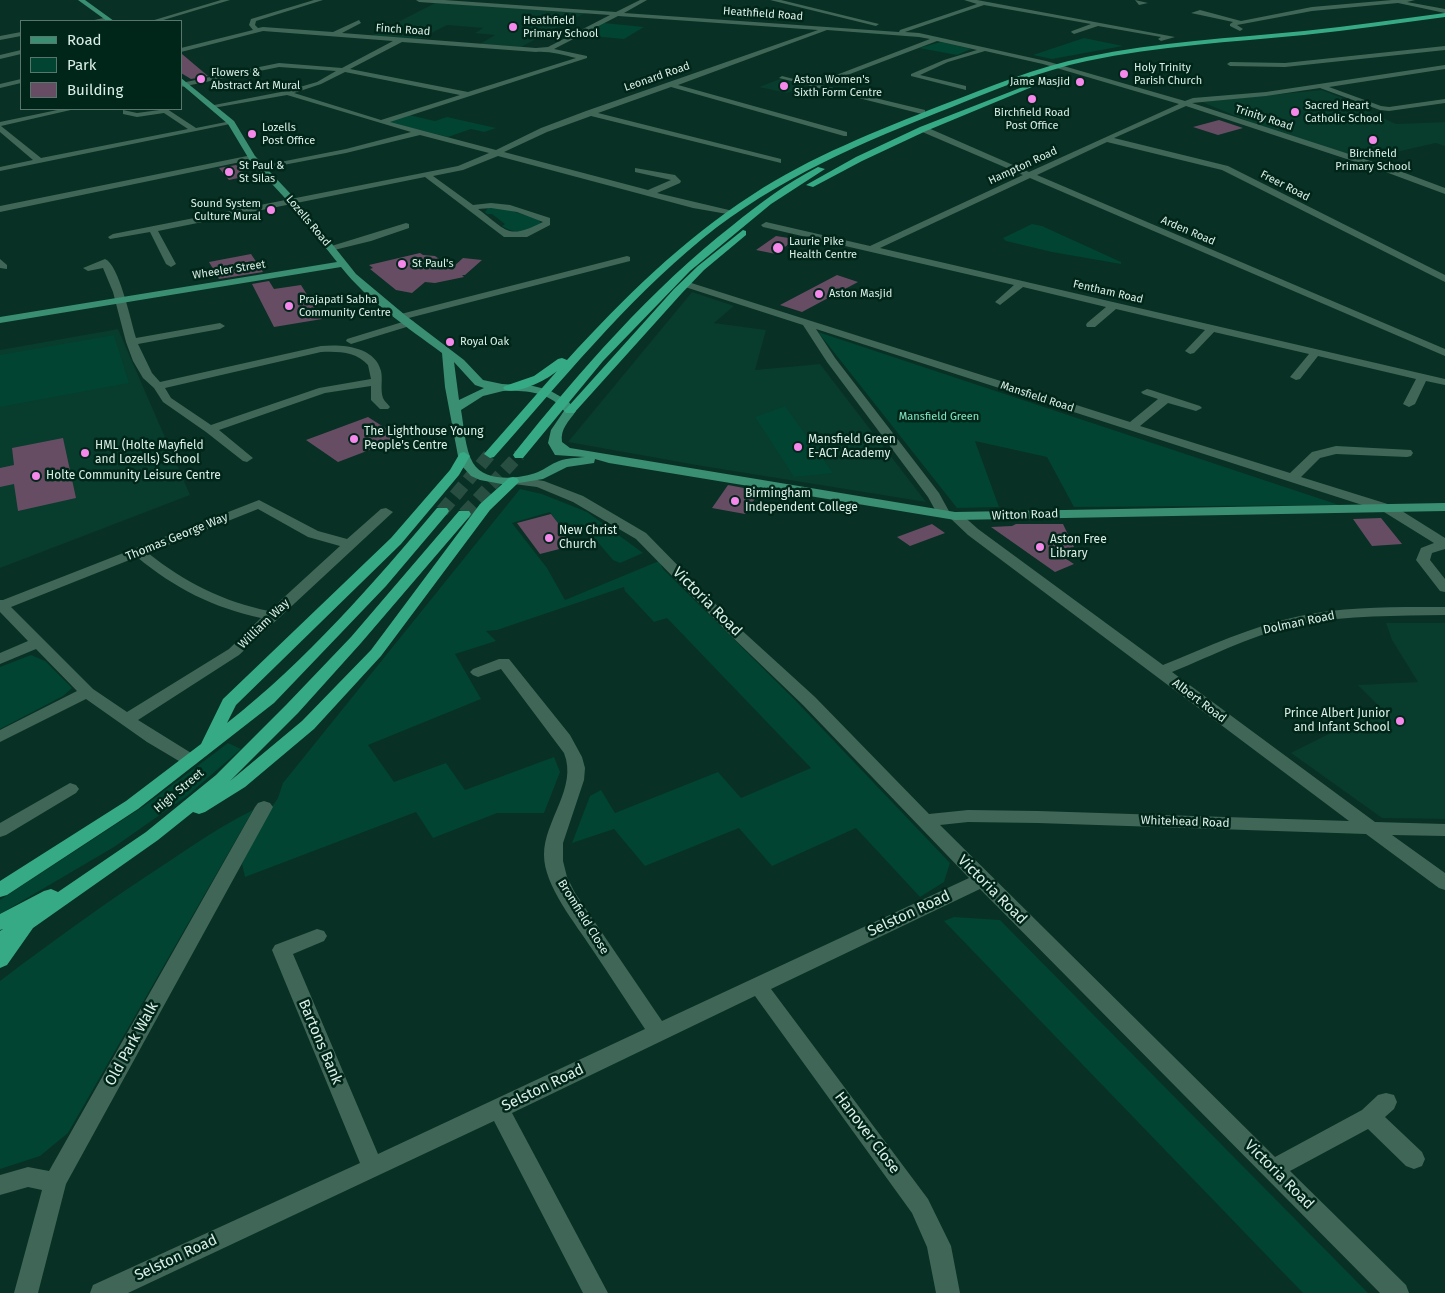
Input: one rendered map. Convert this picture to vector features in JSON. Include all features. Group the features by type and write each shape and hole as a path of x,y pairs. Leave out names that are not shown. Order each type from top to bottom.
{"highway":[{"path":"764,190 779,173 813,156 1021,73 1051,65 1103,52 1173,42 1348,24 1392,22 1445,11"},
{"path":"519,455 605,352 669,285 718,239 767,203 813,173 870,145 1051,72 1120,56 1174,45 1445,15"},
{"path":"490,454 648,282 700,236 730,213 764,190 828,154 974,96 1056,66 1182,47 1404,26 1445,20"},
{"path":"1390,30 1404,26 1425,26"},
{"path":"1051,65 1120,56 1381,31"},
{"path":"1061,74 1120,56"},
{"path":"1021,73 1072,70"},
{"path":"767,203 816,183 859,159 923,129 1052,78"},
{"path":"568,408 685,284 750,226 754,213"},
{"path":"506,388 537,380 553,370 626,291 663,255 673,246 700,236"},
{"path":"207,748 229,703 396,541 455,472 464,456"},
{"path":"152,836 239,783 303,730 376,653 485,507 516,481"},
{"name":"High Street","path":"0,890 132,805 268,699 381,583 442,511"},
{"name":"High Street","path":"0,941 152,836 222,778 356,640 464,514"},
{"path":"0,923 101,870"},
{"path":"0,960 31,919"}],"main road":[{"path":"80,0 110,20"},
{"name":"Lozells Road","path":"183,83 231,122 260,168 293,201 342,264 369,291 460,362 479,383 506,388"},
{"name":"Wheeler Street","path":"0,320 342,264"},
{"name":"Wheeler Street","path":"0,324 121,300"},
{"path":"447,352 455,410 464,456 470,468 484,478 497,481 516,481 550,472 560,455 554,443 554,435 568,408 554,395 532,389 506,388 489,390 470,398 455,410"},
{"name":"Witton Road","path":"554,443 567,451 593,454 609,459 950,515 1445,507"},
{"name":"Witton Road","path":"550,472 570,463 609,459"}],"street":[{"path":"158,20 228,0"},
{"path":"256,30 252,25 253,20 320,0"},
{"name":"Heathfield Road","path":"419,0 919,35 1072,70"},
{"path":"521,7 533,0"},
{"name":"Finch Road","path":"182,50 256,30 536,50 549,49 644,0"},
{"path":"773,0 919,35"},
{"path":"967,0 1172,37 1161,39"},
{"path":"890,33 905,31 992,0"},
{"path":"1138,0 1139,3 1145,3"},
{"path":"1385,0 1445,11"},
{"path":"1194,13 1200,12 1240,26 1312,9 1398,3 1412,0"},
{"path":"333,35 356,23 338,23"},
{"path":"1086,35 1072,32 1098,24"},
{"name":"Leonard Road","path":"113,237 428,176 460,168 497,154 530,135 828,28"},
{"path":"1,37 20,34"},
{"path":"816,85 937,39"},
{"path":"213,106 287,92 319,83 401,40"},
{"path":"1230,64 1285,65 1445,48"},
{"path":"381,122 585,57 553,52 549,49"},
{"path":"962,88 913,75 946,61 984,49"},
{"path":"0,57 20,52"},
{"path":"183,83 280,65 344,70 467,94"},
{"path":"1184,103 1194,100 1266,94 1445,67"},
{"name":"Trinity Road","path":"1072,70 1155,93 1445,190"},
{"path":"782,78 922,112"},
{"path":"0,86 20,81"},
{"path":"671,85 842,135 854,130"},
{"path":"1320,86 1380,108 1389,109 1445,101"},
{"path":"287,92 381,122 497,154 730,213"},
{"name":"Hampton Road","path":"871,249 1184,103"},
{"path":"0,126 67,110"},
{"path":"126,112 137,115 163,110 194,130"},
{"path":"588,114 778,161"},
{"path":"0,169 231,122"},
{"path":"0,126 39,161"},
{"name":"Arden Road","path":"923,129 1445,353"},
{"path":"260,168 346,151 419,132"},
{"name":"Freer Road","path":"1106,139 1225,168 1445,279"},
{"path":"0,209 252,158"},
{"path":"638,170 672,177 678,181 650,193"},
{"path":"428,176 507,235 524,235 547,223 547,220 542,217 508,207 483,205 472,208"},
{"name":"Fentham Road","path":"766,225 1315,354 1445,382"},
{"path":"330,248 406,226"},
{"path":"374,228 384,233"},
{"path":"152,230 172,264"},
{"path":"351,340 405,320 615,266 627,259"},
{"path":"88,268 106,263 121,300 131,342 150,380 158,386 167,400 210,429 247,458"},
{"name":"Mansfield Road","path":"685,284 1389,508 1445,544"},
{"path":"1000,302 1021,284"},
{"path":"1091,325 1113,306"},
{"name":"Albert Road","path":"806,322 831,360 950,515 1445,883"},
{"path":"131,342 220,326"},
{"path":"1190,351 1211,329"},
{"path":"158,386 310,351 336,348 357,352 370,360 376,371 377,400 384,407"},
{"path":"1296,378 1315,354"},
{"path":"1409,404 1422,378"},
{"path":"210,429 324,390 375,382"},
{"path":"1147,392 1196,408"},
{"path":"1131,427 1166,399"},
{"path":"1292,478 1316,455 1336,450 1409,449 1416,463"},
{"name":"Victoria Road","path":"550,472 554,480 578,498 640,536 732,629 809,701 982,880 1397,1293"},
{"name":"Victoria Road","path":"516,481 540,484 578,498"},
{"name":"Thomas George Way","path":"1,605 260,504 313,534 350,544"},
{"name":"William Way","path":"128,719 234,652 386,512"},
{"path":"1445,544 1426,550 1423,560 1445,588"},
{"path":"139,552 213,600 240,609 272,616"},
{"path":"1,605 87,692 153,738 190,760"},
{"name":"Dolman Road","path":"1160,672 1254,632 1299,620 1345,613 1445,611"},
{"path":"0,659 36,642"},
{"name":"Bromfield Close","path":"478,672 504,662 561,736 575,758 575,788 561,817 555,839 553,856 556,874 567,896 658,1032"},
{"path":"0,737 87,692"},
{"path":"0,831 70,789"},
{"name":"Old Park Walk","path":"26,1293 55,1182 264,806"},
{"name":"Whitehead Road","path":"924,821 968,816 1038,817 1445,830"},
{"name":"Selston Road","path":"117,1290 982,880"},
{"name":"Bartons Bank","path":"317,936 282,950 373,1168"},
{"name":"Hanover Close","path":"758,986 920,1206 938,1246 948,1293"},
{"path":"500,1109 596,1293"},
{"path":"1273,1169 1378,1110 1414,1159"},
{"path":"0,1185 28,1177 55,1182"}],"shaded area":[{"name":"Heathfield Primary School","path":"437,2 587,12 521,47 480,44 495,35 475,33 483,28 447,25 418,40 371,36"},
{"name":"Aston Women's Sixth Form Centre","path":"780,79 809,85 787,93 759,87"},
{"path":"1322,90 1369,108 1363,109 1396,124 1445,122 1445,146 1436,143 1365,159 1269,130 1202,102"},
{"path":"692,292 734,306 714,323 766,330 755,370 820,364 926,502 702,466 568,442"},
{"name":"HML (Holte Mayfield and Lozells) School","path":"118,329 190,495 0,568 0,350"},
{"name":"Prince Albert Junior and Infant School","path":"1386,623 1445,623 1445,819 1382,818 1291,753 1381,708 1358,685 1418,682 1392,640"}],"green space":[{"path":"604,23 644,27 624,39 580,35"},
{"path":"1084,38 1123,46 1052,59 1033,55"},
{"path":"941,42 971,49 957,55 919,48"},
{"path":"409,115 435,121 447,117 496,128 484,132 471,129 448,137 387,122"},
{"path":"499,207 538,219 542,225 522,232 507,229 502,226 505,224 492,214 485,212 488,208"},
{"path":"1032,224 1042,226 1121,262 1121,264 1052,252 1006,241 1003,238"},
{"name":"Mansfield Green","path":"818,332 1339,505 1074,507 1047,457 975,441 999,507 957,508"},
{"path":"114,335 129,383 0,407 0,355"},
{"path":"785,406 833,473 794,477 755,417"},
{"path":"520,489 542,494 587,512 643,553 620,563 613,560 583,525 564,531 550,512 512,523 547,568 565,600 659,561 663,569 795,700 950,863 944,882 920,897 856,828 772,866 739,828 645,866 614,829 572,843 590,796 601,790 615,813 718,772 741,798 811,768 667,618 654,622 625,591 624,587 497,630 486,631 496,641 455,654 481,699 368,745 394,782 446,763 465,790 554,757 560,772 544,813 497,813 433,838 416,812 245,877 242,864 266,815 278,798 283,783"},
{"path":"31,655 45,661 72,688 63,696 0,729 0,667"},
{"path":"228,743 241,749 187,796 114,847 0,914 0,900 144,806"},
{"path":"253,810 68,1133 40,1156 0,1169 0,981 125,890 210,834"},
{"path":"954,917 1000,920 1368,1293 1303,1293 944,921"}],"building":[{"path":"182,54 208,76 191,79 182,74"},
{"path":"1219,120 1243,128 1218,135 1193,127"},
{"name":"St Paul & St Silas","path":"236,165 248,176 229,180 219,168"},
{"path":"776,236 795,239 776,254 756,250"},
{"path":"420,253 435,256 452,268 463,258 482,260 465,275 462,275 464,277 435,283 425,282 412,293 396,290 370,269 373,268 369,265"},
{"path":"251,254 263,272 219,279 209,262"},
{"name":"Aston Masjid","path":"837,275 858,282 802,312 780,305"},
{"name":"Prajapati Sabha Community Centre","path":"269,281 274,289 301,285 322,319 274,327 252,284"},
{"name":"The Lighthouse Young People's Centre","path":"368,417 401,438 338,462 306,440"},
{"name":"Holte Community Leisure Centre","path":"63,438 76,498 18,511 14,484 0,487 0,468 14,465 12,448"},
{"name":"Birmingham Independent College","path":"728,485 760,491 745,514 712,508"},
{"name":"New Christ Church","path":"551,514 575,545 540,554 517,523"},
{"path":"1381,518 1402,544 1372,546 1353,519"},
{"path":"932,524 945,533 910,546 897,537"},
{"name":"Aston Free Library","path":"1016,524 1063,524 1074,547 1057,553 1074,564 1055,572 991,527 1012,526"}],"tunnel":[{"path":"442,511 490,454"},
{"path":"464,514 519,455"}],"place":[{"name":"Heathfield Primary School","path":"513,27"},
{"name":"Holy Trinity Parish Church","path":"1124,74"},
{"name":"Flowers & Abstract Art Mural","path":"201,79"},
{"name":"Jame Masjid","path":"1080,82"},
{"name":"Aston Women's Sixth Form Centre","path":"784,86"},
{"name":"Birchfield Road Post Office","path":"1032,99"},
{"name":"Sacred Heart Catholic School","path":"1295,112"},
{"name":"Lozells Post Office","path":"252,134"},
{"name":"Birchfield Primary School","path":"1373,140"},
{"name":"St Paul & St Silas","path":"229,172"},
{"name":"Sound System Culture Mural","path":"271,210"},
{"name":"Laurie Pike Health Centre","path":"778,248"},
{"name":"St Paul's","path":"402,264"},
{"name":"Aston Masjid","path":"819,294"},
{"name":"Prajapati Sabha Community Centre","path":"289,306"},
{"name":"Royal Oak","path":"450,342"},
{"name":"The Lighthouse Young People's Centre","path":"354,439"},
{"name":"Mansfield Green E-ACT Academy","path":"798,447"},
{"name":"HML (Holte Mayfield and Lozells) School","path":"85,453"},
{"name":"Holte Community Leisure Centre","path":"36,476"},
{"name":"Birmingham Independent College","path":"735,501"},
{"name":"New Christ Church","path":"549,538"},
{"name":"Aston Free Library","path":"1040,547"},
{"name":"Prince Albert Junior and Infant School","path":"1400,721"}]}
